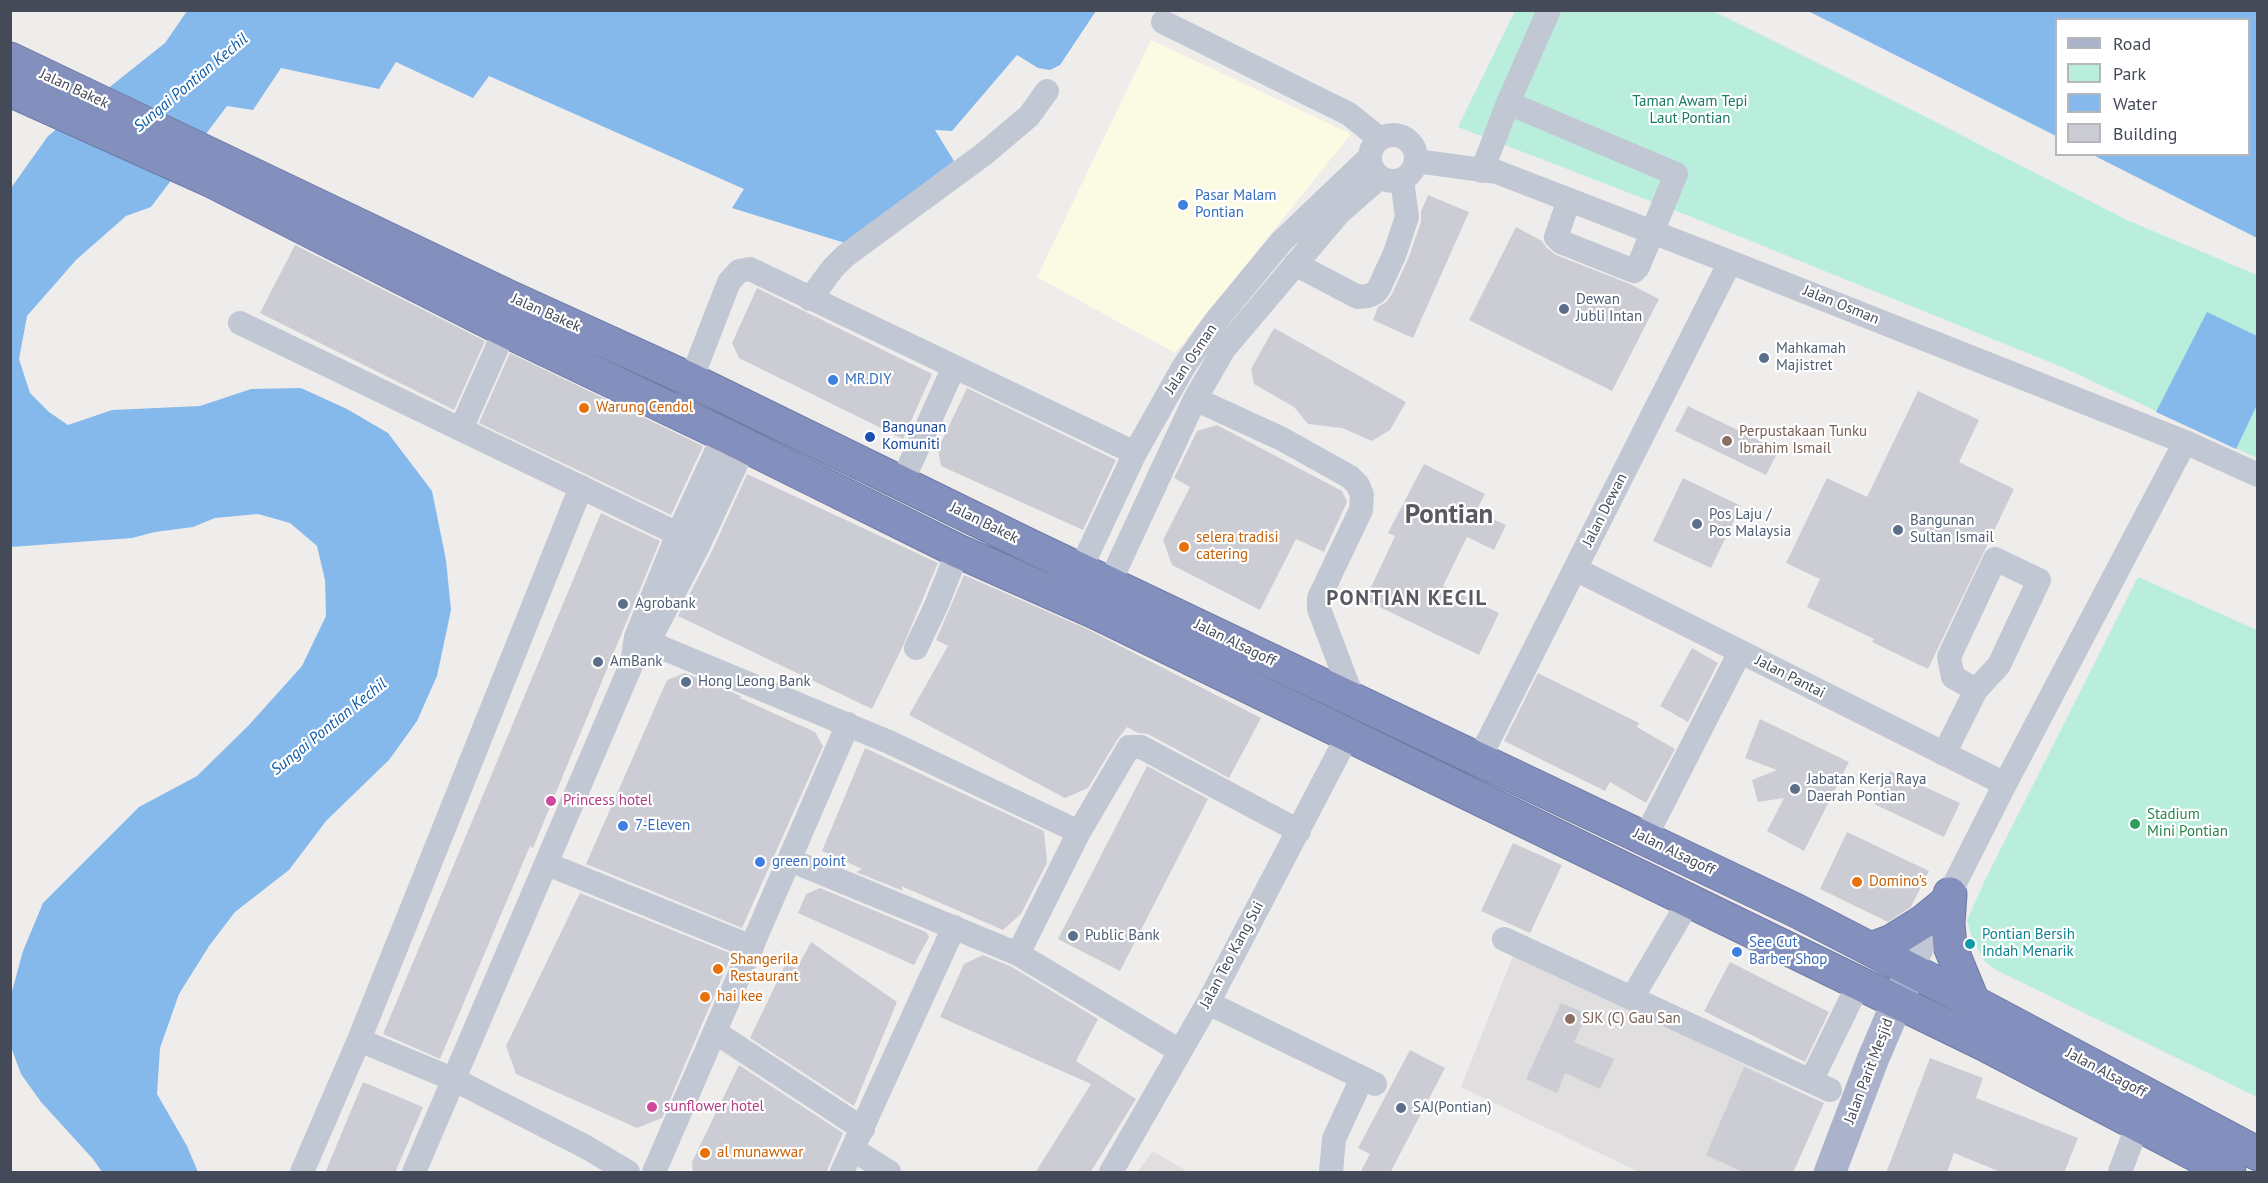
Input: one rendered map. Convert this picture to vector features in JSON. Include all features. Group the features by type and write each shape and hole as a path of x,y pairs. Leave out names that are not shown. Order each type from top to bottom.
{"highway":[{"name":"Jalan Bakek","path":"10,59 79,106 214,169 509,297 691,380 1080,569"},
{"name":"Jalan Bakek","path":"10,90 79,106"},
{"name":"Jalan Bakek","path":"214,169 505,330 958,551 1066,598"},
{"name":"Jalan Alsagoff","path":"1080,569 1795,910 2258,1154"},
{"name":"Jalan Alsagoff","path":"1066,598 1984,1044 2225,1172"},
{"path":"1871,949 1892,941 1924,921 1948,898"},
{"path":"1948,898 1950,946 1973,1002"}],"main road":[{"name":"Jalan Parit Mesjid","path":"1830,1173 1911,970"}],"street":[{"path":"1482,171 1508,103 1549,10"},
{"path":"1163,21 1349,114 1389,163 1407,217 1395,253 1375,293 1358,297 1295,264"},
{"path":"810,299 845,256 984,154 1029,116 1047,91"},
{"path":"1508,103 1676,174 1638,267 1634,271 1561,242 1556,237 1569,200"},
{"name":"Jalan Osman","path":"1095,612 1195,399 1224,349 1340,213 1389,163"},
{"name":"Jalan Osman","path":"1066,598 1135,453 1184,366 1215,322 1281,242 1389,163 1497,172 2185,442 2258,475"},
{"name":"Jalan Dewan","path":"1479,759 1730,262"},
{"path":"691,380 729,282 738,271 750,269 1135,453"},
{"path":"240,323 678,534"},
{"path":"461,429 505,330"},
{"path":"902,482 954,368"},
{"path":"1195,399 1282,438 1350,477 1358,485 1362,495 1360,510 1319,598 1319,609 1353,699"},
{"path":"643,639 678,534 734,440"},
{"path":"414,1173 632,663 734,440"},
{"path":"1911,970 2185,442"},
{"path":"302,1173 359,1040 581,487"},
{"path":"916,648 958,551"},
{"path":"1944,754 1976,690 1999,665 2039,580 1995,559 1949,657 1953,677 1976,690"},
{"name":"Jalan Pantai","path":"1575,569 2006,784"},
{"path":"643,639 848,724 1079,832"},
{"path":"1645,838 1740,652"},
{"path":"654,1173 848,724"},
{"name":"Jalan Teo Kang Sui","path":"1111,1173 1208,1003 1348,735"},
{"path":"1018,954 1079,832 1129,747 1141,747 1299,831"},
{"path":"790,860 1018,954 1180,1051"},
{"path":"547,864 752,947"},
{"path":"1632,998 1689,901"},
{"path":"842,1173 954,927"},
{"path":"1504,939 1820,1085 1858,983"},
{"path":"1208,1003 1369,1081 1334,1139 1331,1173"},
{"path":"715,1032 858,1139 889,1173"},
{"path":"359,1040 455,1080 586,1147 628,1173"},
{"path":"2120,1173 2138,1124"}],"shaded area":[{"name":"Pasar Malam Pontian","path":"1151,40 1351,134 1175,353 1037,277"},
{"name":"SJK (C) Gau San","path":"1515,951 1818,1101 1792,1172 1639,1172 1461,1087"},
{"path":"1153,1151 1188,1172 1137,1172"}],"green space":[{"name":"Taman Awam Tepi Laut Pontian","path":"1515,11 1713,11 2127,220 2257,275 2257,458 2064,368 1689,216 1458,127"},
{"name":"Stadium Mini Pontian","path":"2138,577 2257,630 2257,1097 1998,971 1984,961 1971,935 1967,920"}],"water":[{"name":"Sungai Pontian Kechil","path":"187,11 1096,11 1060,65 1050,70 1038,68 1017,55 952,131 935,130 954,161 845,243 732,208 744,189 489,76 473,98 396,62 379,89 281,68 253,110 227,106 151,207 126,216 76,260 27,316 19,359 30,393 49,412 68,425 112,410 200,406 251,389 301,388 347,409 388,433 432,491 446,560 451,610 437,676 417,721 389,760 326,821 289,870 235,912 209,946 179,994 160,1048 157,1094 187,1146 198,1172 102,1172 41,1102 21,1074 11,1047 11,995 23,951 43,903 139,807 197,776 249,725 302,666 326,616 325,580 317,546 290,523 258,514 215,518 193,527 155,532 132,538 11,547 11,188 48,136 165,43"},
{"path":"1808,11 2257,11 2257,238 2095,156 2250,156 2250,18 2055,18 2055,135"},
{"path":"2207,312 2257,336 2257,405 2236,449 2156,412"}],"building":[{"path":"1428,195 1469,212 1413,338 1373,320 1378,307 1392,294 1408,259"},
{"name":"Dewan Jubli Intan","path":"1516,227 1542,241 1556,255 1630,284 1659,299 1612,391 1469,320"},
{"path":"295,245 485,341 454,410 260,313"},
{"path":"757,288 932,374 903,439 739,358 732,343"},
{"path":"1274,328 1406,402 1390,430 1372,441 1342,428 1308,424 1294,407 1254,384 1251,369"},
{"path":"510,353 703,446 671,515 479,423"},
{"path":"967,388 1116,460 1083,530 941,466 938,449"},
{"name":"Bangunan Sultan Ismail","path":"1918,391 1979,420 1959,462 2014,489 1928,669 1872,642 1874,639 1807,607 1820,579 1786,563 1827,478 1867,497"},
{"name":"Perpustakaan Tunku Ibrahim Ismail","path":"1688,406 1779,450 1766,475 1675,431"},
{"path":"1217,425 1342,491 1347,502 1324,552 1296,539 1260,610 1172,565 1163,540 1190,487 1174,478 1197,431"},
{"path":"1424,464 1485,494 1476,511 1506,525 1494,550 1467,537 1443,586 1499,613 1479,655 1365,600 1395,536 1388,533"},
{"path":"747,474 938,563 902,648 872,709 678,616 712,551"},
{"name":"Pos Laju / Pos Malaysia","path":"1683,478 1741,506 1711,568 1653,541"},
{"path":"601,513 660,541 533,848 530,846 440,1059 383,1034"},
{"path":"964,575 1087,629 1261,718 1229,778 1148,734 1138,733 1127,727 1088,788 1065,798 909,715 948,646 936,640"},
{"path":"1692,648 1718,663 1688,722 1660,706"},
{"path":"685,673 741,696 740,698 815,732 823,746 742,928 586,864 667,680"},
{"path":"1538,673 1639,723 1637,727 1675,749 1646,803 1610,782 1605,791 1504,741"},
{"name":"Jabatan Kerja Raya Daerah Pontian","path":"1760,719 1849,762 1804,851 1767,831 1784,798 1758,802 1752,780 1777,770 1745,758"},
{"path":"865,748 1044,831 1047,863 1021,914 1003,930 901,886 903,891 856,872 862,869 822,851"},
{"path":"1147,766 1208,799 1120,971 1058,939"},
{"path":"1890,771 1960,803 1944,837 1874,804"},
{"path":"1847,832 1929,871 1911,907 1888,922 1820,889"},
{"path":"1513,843 1562,865 1530,933 1481,911"},
{"path":"820,888 926,932 929,937 914,965 798,913 806,894"},
{"path":"580,893 732,954 662,1118 637,1128 516,1074 506,1046"},
{"path":"811,942 897,1002 854,1106 750,1038 785,965 797,968"},
{"path":"983,955 1012,967 1098,1019 1076,1061 1136,1099 1090,1173 1035,1173 1091,1084 940,1017 964,964"},
{"path":"1730,962 1829,1012 1805,1062 1704,1011"},
{"path":"1561,1003 1587,1014 1574,1042 1614,1059 1600,1089 1565,1073 1557,1093 1526,1079"},
{"name":"SAJ(Pontian)","path":"1410,1050 1445,1068 1390,1173 1360,1173 1370,1154 1358,1148"},
{"path":"1930,1058 1983,1078 1976,1098 2078,1138 2064,1173 2003,1173 1954,1153 1947,1173 1886,1173"},
{"path":"739,1065 843,1133 826,1173 693,1173 692,1162"},
{"path":"1744,1067 1824,1103 1793,1173 1745,1173 1706,1155"},
{"path":"363,1082 423,1107 395,1173 325,1173"}],"place":[{"name":"Pasar Malam Pontian","path":"1183,205"},
{"name":"Dewan Jubli Intan","path":"1564,309"},
{"name":"Mahkamah Majistret","path":"1764,358"},
{"name":"MR.DIY","path":"833,380"},
{"name":"Warung Cendol","path":"584,408"},
{"name":"Bangunan Komuniti","path":"870,437"},
{"name":"Perpustakaan Tunku Ibrahim Ismail","path":"1727,441"},
{"name":"Pos Laju / Pos Malaysia","path":"1697,524"},
{"name":"Bangunan Sultan Ismail","path":"1898,530"},
{"name":"selera tradisi catering","path":"1184,547"},
{"name":"Agrobank","path":"623,604"},
{"name":"AmBank","path":"598,662"},
{"name":"Hong Leong Bank","path":"686,682"},
{"name":"Jabatan Kerja Raya Daerah Pontian","path":"1795,789"},
{"name":"Princess hotel","path":"551,801"},
{"name":"Stadium Mini Pontian","path":"2135,824"},
{"name":"7-Eleven","path":"623,826"},
{"name":"green point","path":"760,862"},
{"name":"Domino's","path":"1857,882"},
{"name":"Public Bank","path":"1073,936"},
{"name":"Pontian Bersih Indah Menarik","path":"1970,944"},
{"name":"See Cut Barber Shop","path":"1737,952"},
{"name":"Shangerila Restaurant","path":"718,969"},
{"name":"hai kee","path":"705,997"},
{"name":"SJK (C) Gau San","path":"1570,1019"},
{"name":"sunflower hotel","path":"652,1107"},
{"name":"SAJ(Pontian)","path":"1401,1108"},
{"name":"al munawwar","path":"705,1153"}],"district":[{"name":"Pontian","path":"1449,515"},
{"name":"PONTIAN KECIL","path":"1407,599"}]}
